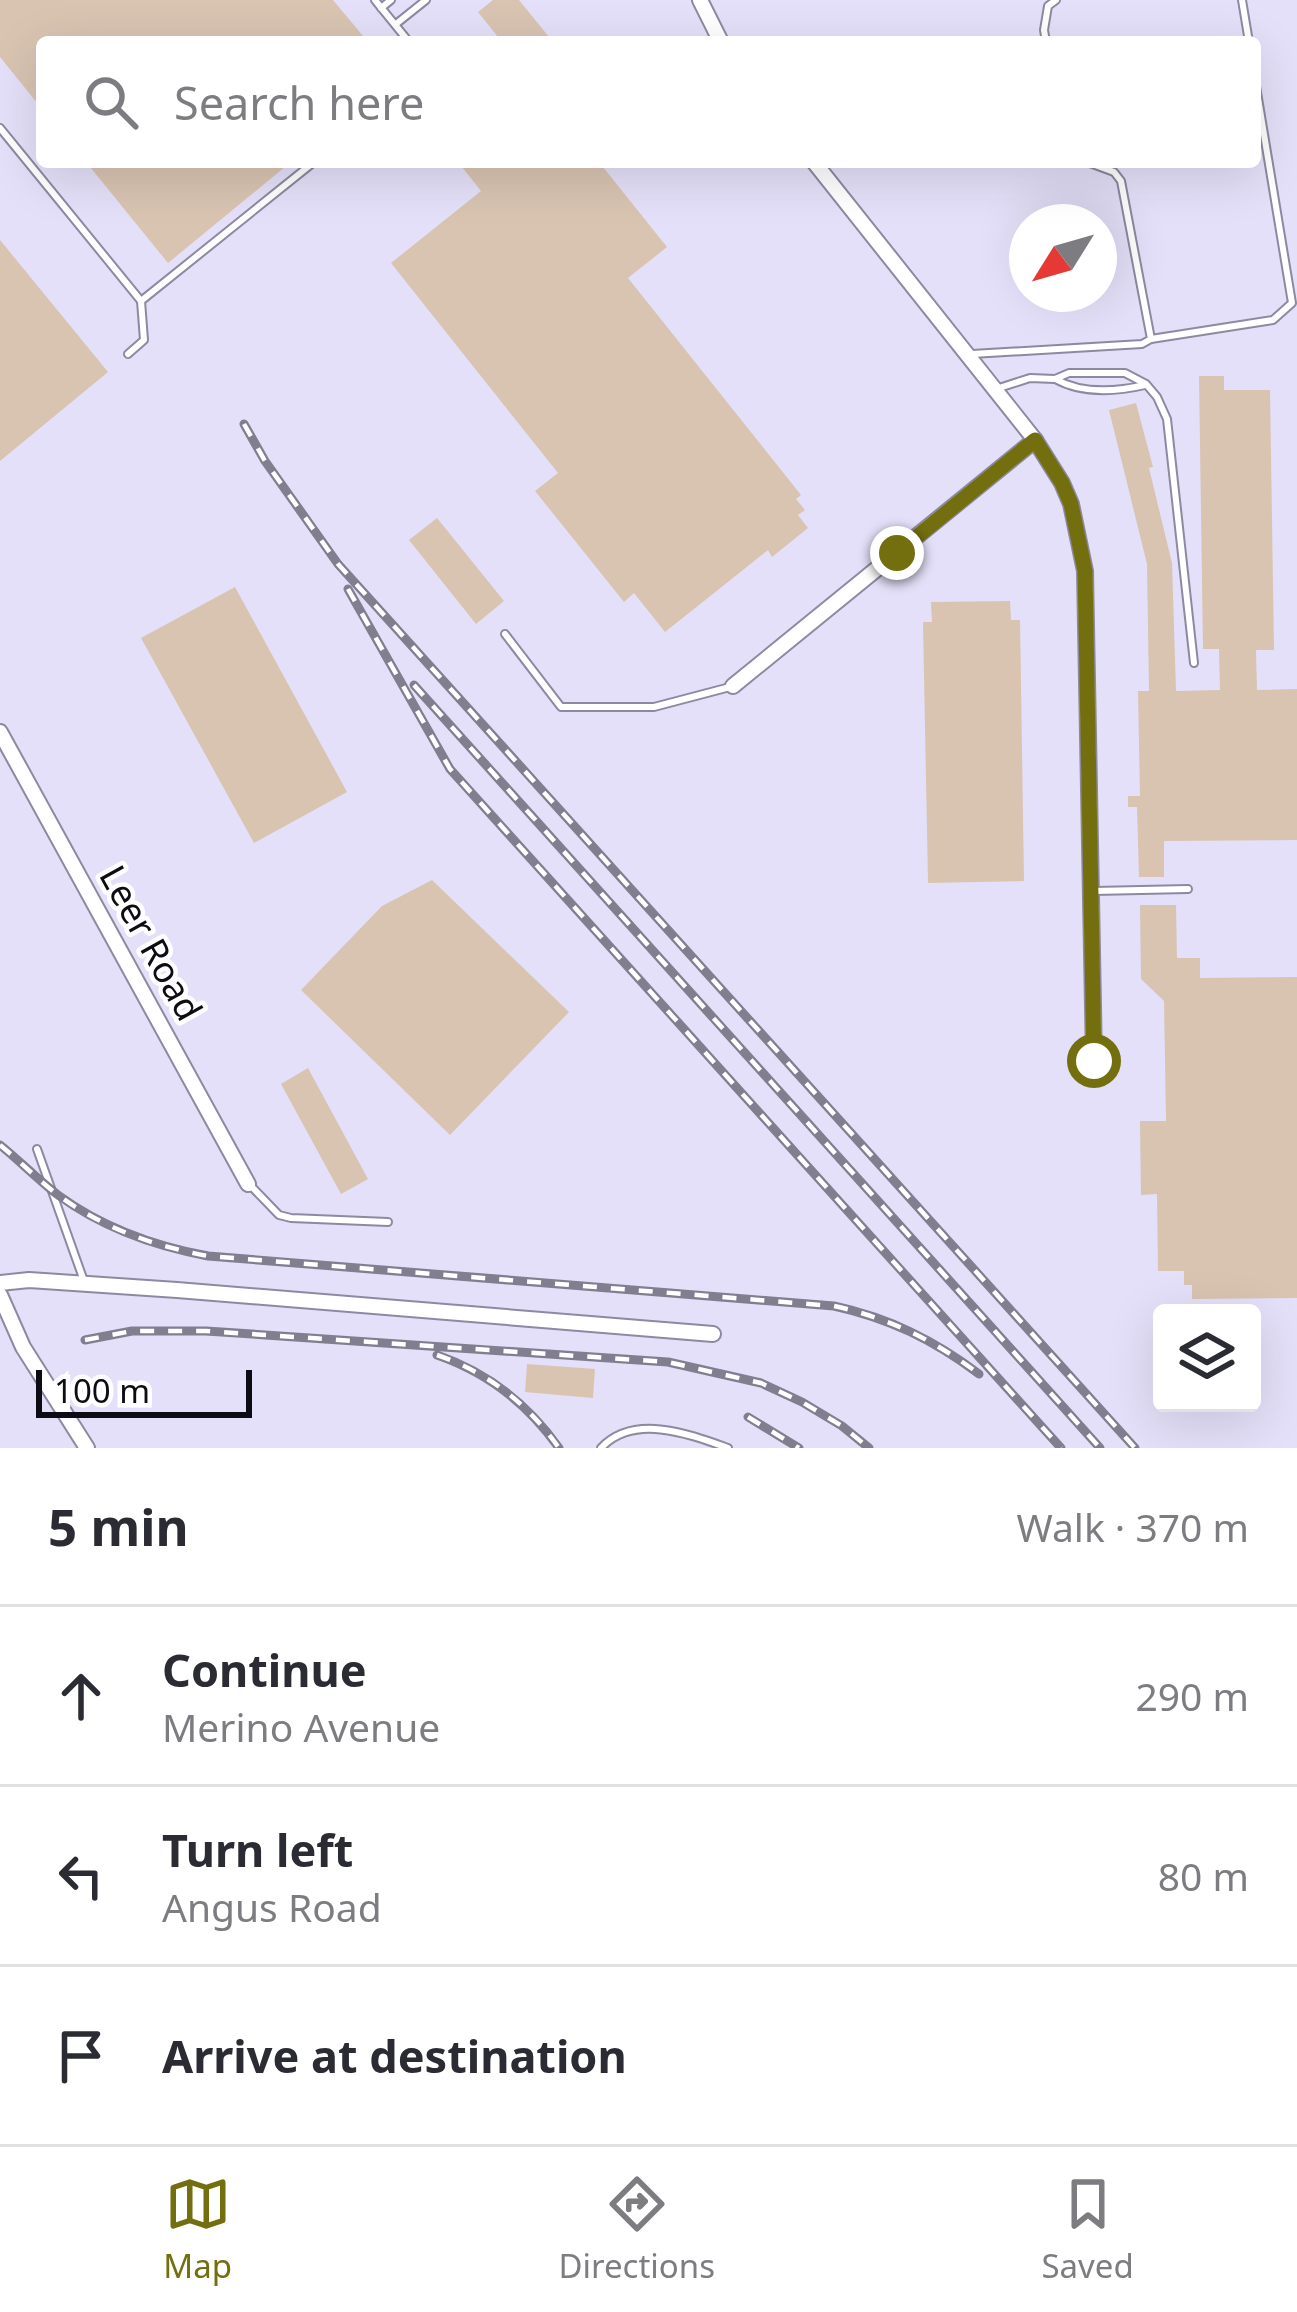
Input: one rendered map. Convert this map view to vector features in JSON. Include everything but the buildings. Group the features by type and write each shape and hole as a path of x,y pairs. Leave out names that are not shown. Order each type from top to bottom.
{"street":[{"path":"700,0 718,36"},
{"path":"819,168 1035,440 1071,504 1085,571 1094,1061"},
{"path":"733,686 1035,440"},
{"name":"Leer Road","path":"0,732 248,1184"},
{"path":"0,1283 85,1284 713,1334"},
{"path":"0,1295 23,1347 87,1448"}],"lane":[{"path":"375,0 404,36"},
{"path":"381,8 391,0"},
{"path":"395,25 426,0"},
{"path":"1045,36 1048,6 1056,0"},
{"path":"1242,0 1248,36"},
{"path":"969,354 1142,344 1273,320 1292,303 1261,116"},
{"path":"0,128 141,301 145,340 128,354"},
{"path":"141,301 307,168"},
{"path":"1104,168 1121,181 1151,339"},
{"path":"1055,379 1069,373 1125,373 1146,384 1157,397 1167,418 1194,663"},
{"path":"996,389 1030,378 1055,379 1075,388 1125,390 1146,384"},
{"path":"506,634 561,706 654,706 733,686"},
{"path":"1091,891 1188,889"},
{"path":"37,1149 85,1284"},
{"path":"248,1184 279,1215 388,1222"},
{"path":"602,1448 624,1431 648,1427 728,1448"}],"railway":[{"path":"244,424 338,564 1135,1448"},
{"path":"348,589 450,769 1061,1448"},
{"path":"414,685 1100,1448"},
{"path":"0,1145 58,1195 93,1217 188,1252 834,1306 910,1332 979,1374"},
{"path":"85,1340 132,1331 206,1331 668,1362 761,1383 842,1426 869,1448"},
{"path":"437,1355 506,1392 559,1448"},
{"path":"748,1417 799,1448"}],"route":[{"path":"897,553 1035,440 1071,504 1085,571 1094,1061"}]}
